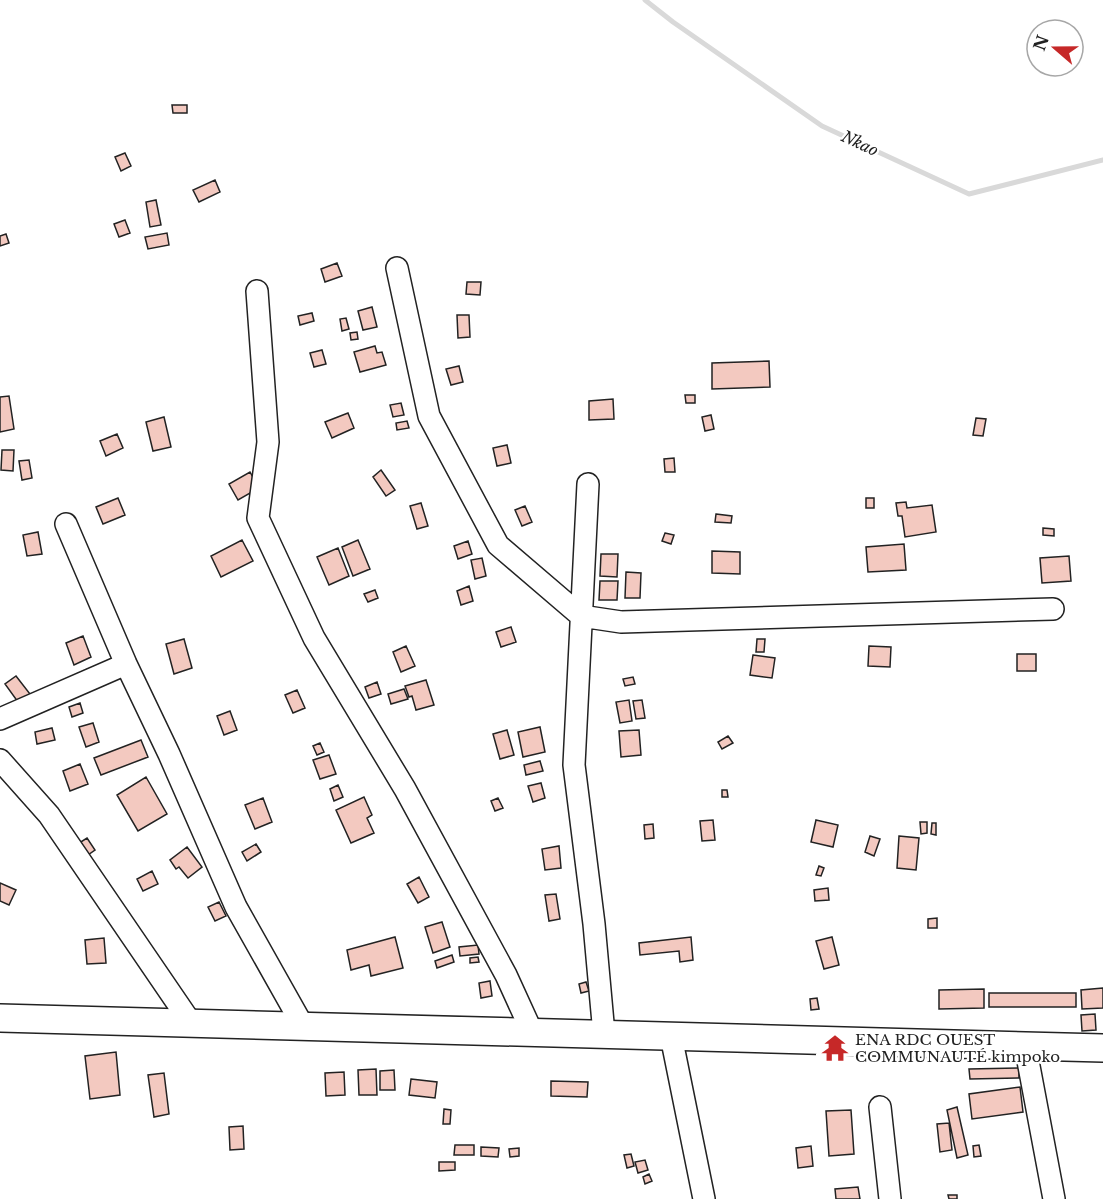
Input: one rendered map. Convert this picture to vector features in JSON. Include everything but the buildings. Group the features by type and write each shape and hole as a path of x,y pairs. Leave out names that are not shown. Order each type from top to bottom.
{"main road":[{"path":"0,1018 1103,1048"}],"street":[{"path":"397,268 429,416 498,545 581,616 621,622 1053,609"},
{"path":"257,291 268,442 258,518 314,638 405,789 506,975 532,1032"},
{"path":"588,484 574,765 594,924 604,1034"},
{"path":"66,524 126,664 169,754 236,907 303,1026"},
{"path":"0,719 126,664"},
{"path":"0,760 50,815 191,1023"},
{"path":"671,1036 704,1199"},
{"path":"1026,1045 1054,1199"},
{"path":"880,1107 890,1199"}],"waterway":[{"name":"Nkao","path":"645,0 822,126 969,194 1103,160"}],"place":[{"name":"ENA RDC OUEST COMMUNAUTÉ kimpoko","path":"835,1048"}]}
